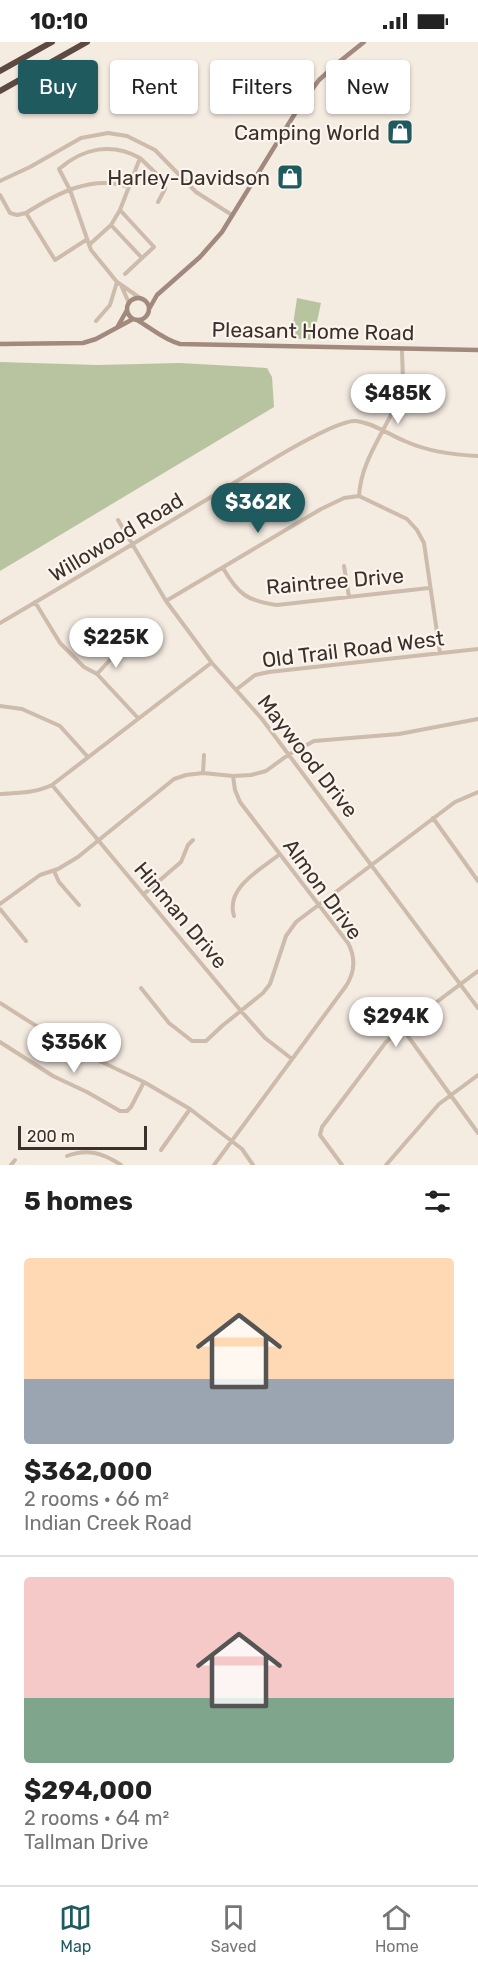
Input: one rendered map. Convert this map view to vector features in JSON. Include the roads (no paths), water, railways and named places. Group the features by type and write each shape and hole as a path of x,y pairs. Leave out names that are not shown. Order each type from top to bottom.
{"highway":[{"path":"0,71 52,42"},
{"path":"0,91 87,42"}],"main road":[{"path":"0,344 83,343 96,339 135,319 144,318 157,295 208,249 222,232 309,93 330,69 364,42"},
{"path":"118,326 129,303 134,298 157,295"},
{"path":"141,298 147,302 152,328"},
{"path":"127,310 135,319"},
{"name":"Pleasant Home Road","path":"135,319 164,338 180,344 478,350"}],"street":[{"path":"0,181 81,138 108,133 127,136 155,150 196,192 232,215"},
{"path":"141,298 119,283 98,260 88,243 60,169 68,161 97,149 111,148 130,152 140,158 165,182 165,189 158,202"},
{"path":"26,213 55,260 88,243 111,225 120,210 140,158"},
{"path":"0,195 10,213 17,215 26,213 46,199 69,189 103,183 129,187"},
{"path":"120,210 154,247 125,274"},
{"path":"111,225 142,258"},
{"path":"119,283 129,303"},
{"path":"96,321 110,305 119,283"},
{"path":"359,496 360,479 366,462 384,430 401,390 402,350"},
{"name":"Willowood Road","path":"0,623 322,432 344,423 356,421 384,430 406,442 430,450 478,456"},
{"path":"166,601 321,509 344,498 359,496 406,519 417,530 424,543 440,653"},
{"name":"Maywood Drive","path":"118,520 166,601 212,663 262,719 478,1008"},
{"path":"344,566 349,597"},
{"name":"Raintree Drive","path":"223,567 242,595 257,603 277,605 429,588"},
{"path":"35,602 60,643 84,667 97,674 138,718"},
{"name":"Old Trail Road West","path":"237,689 255,675 269,672 478,649"},
{"path":"97,674 119,650"},
{"path":"0,794 25,794 52,784 212,663"},
{"path":"0,706 22,709 60,726 87,756"},
{"path":"0,904 40,875 54,871 78,857 174,779 186,775 233,776 266,771 288,755 314,741 399,734 478,718"},
{"path":"203,774 204,755"},
{"name":"Almon Drive","path":"214,1165 346,986 353,971 353,959 348,943 240,802 233,776"},
{"name":"Hinman Drive","path":"52,784 241,1011 265,1038 292,1059"},
{"path":"141,988 169,1023 192,1041 206,1041 270,984 290,928 318,904 455,802 478,792"},
{"path":"433,818 477,878"},
{"path":"145,893 178,865 193,840"},
{"path":"234,916 231,908 237,891 247,880 280,854"},
{"path":"54,871 59,882 79,905"},
{"path":"0,909 26,941"},
{"path":"342,1165 320,1135 322,1127 386,1042 478,971"},
{"path":"0,1003 68,1046 144,1082 189,1110 242,1149 253,1165"},
{"path":"402,1028 478,1132"},
{"path":"0,1042 53,1076 120,1111 127,1111 131,1107 144,1082"},
{"path":"386,1165 439,1104 478,1075"},
{"path":"161,1150 189,1110"},
{"path":"67,1156 77,1152 91,1152 108,1156 121,1165"},
{"path":"11,1165 15,1160"}],"place":[{"name":"Camping World","path":"400,132"},
{"name":"Harley-Davidson","path":"290,177"}]}
